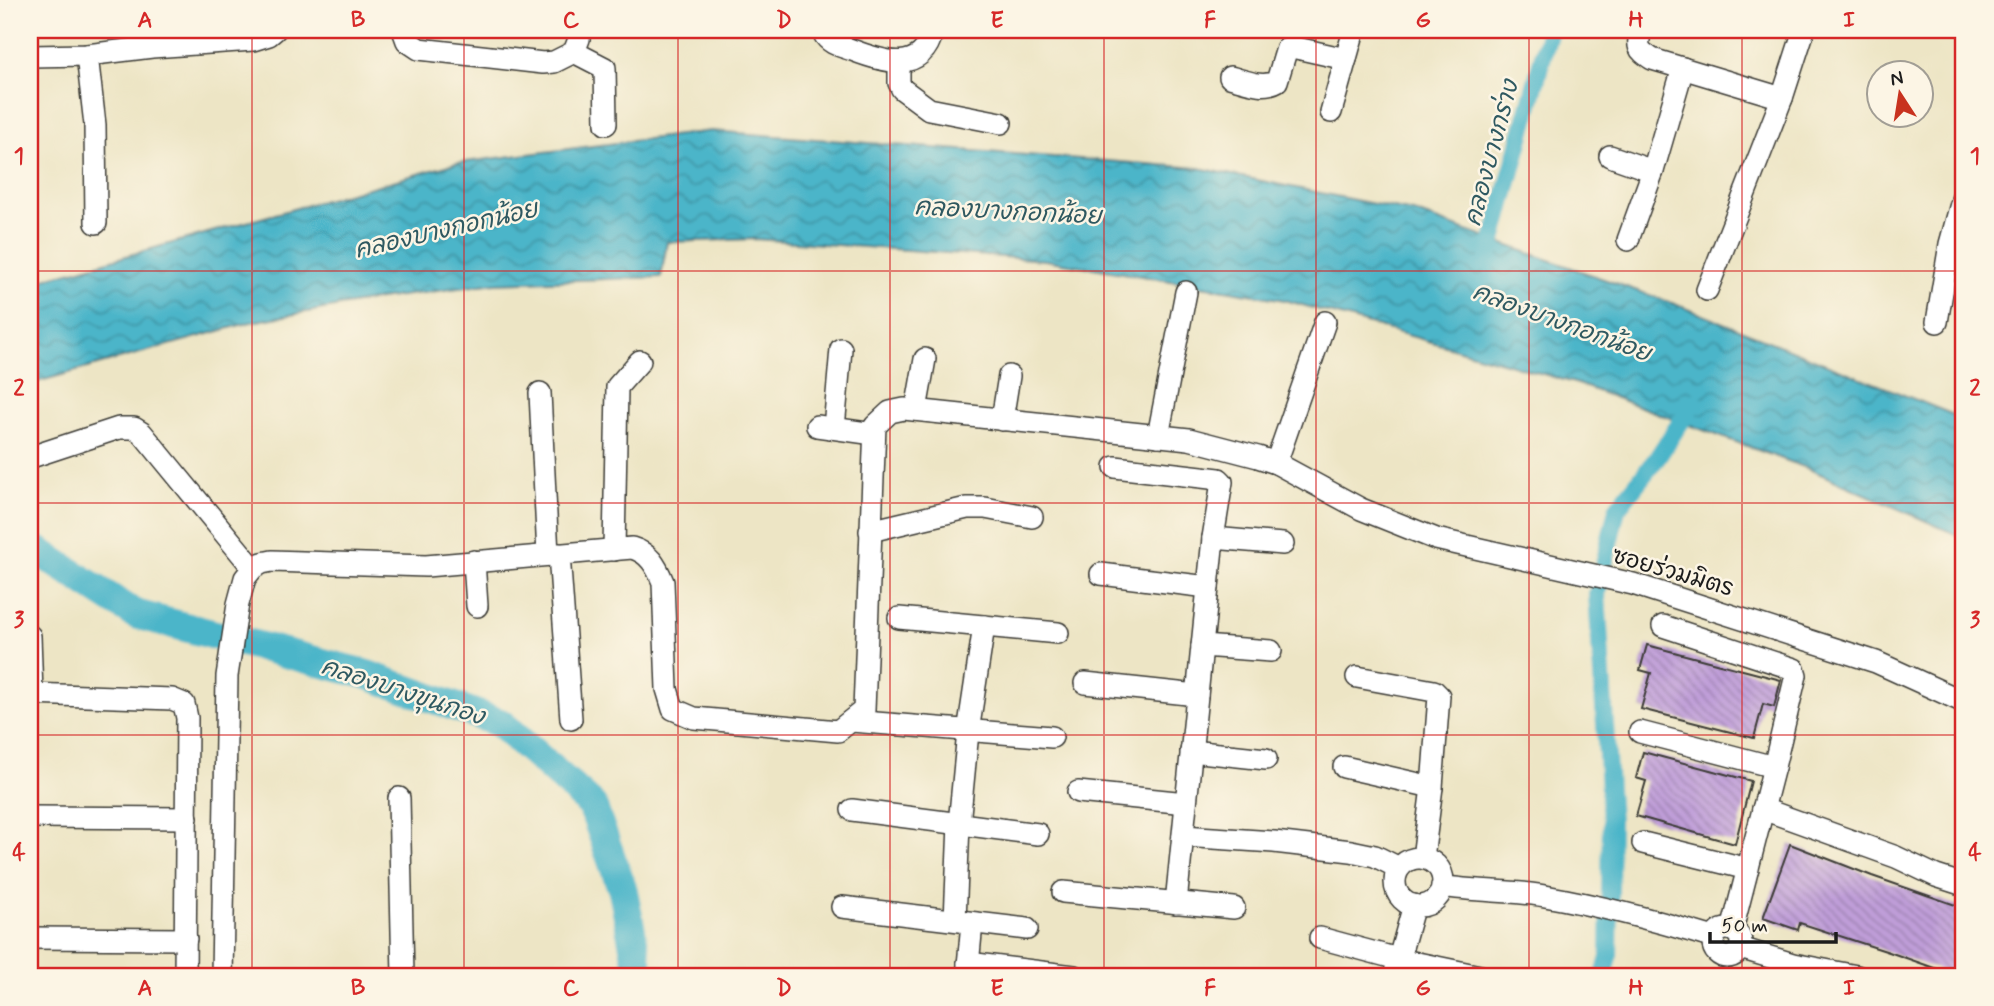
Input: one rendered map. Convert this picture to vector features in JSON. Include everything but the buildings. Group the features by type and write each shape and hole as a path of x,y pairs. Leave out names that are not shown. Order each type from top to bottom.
{"street":[{"path":"30,56 87,55 152,38 253,40 275,30"},
{"path":"403,30 411,46 419,49 543,63 554,62 574,52 580,30"},
{"path":"824,30 828,41 898,63 922,53 933,30"},
{"path":"1331,112 1354,30"},
{"path":"1641,30 1637,44 1652,59 1782,98"},
{"path":"1707,290 1782,98 1804,30"},
{"path":"1230,77 1264,85 1275,83 1287,48 1292,47 1346,59"},
{"path":"574,52 605,68 606,124"},
{"path":"87,55 94,125 96,223"},
{"path":"898,63 902,89 929,109 1001,123"},
{"path":"1628,240 1653,171 1682,68"},
{"path":"1609,156 1653,171"},
{"path":"1937,322 1950,244 1964,193"},
{"path":"1158,436 1186,292"},
{"path":"1276,463 1325,322"},
{"path":"842,349 825,427 874,434"},
{"path":"222,976 226,676 238,604 245,578 253,568 272,561 426,566 632,548 652,560 663,582 667,689 673,709 694,718 838,731 864,710 875,426 890,412 916,410 925,359"},
{"path":"614,550 617,387 640,361"},
{"path":"1002,420 1009,376"},
{"path":"540,393 553,555 571,719"},
{"name":"ซอยร่วมมิตร","path":"916,410 1189,439 1276,463 1361,509 1436,539 1633,584 1876,662 1964,702"},
{"path":"32,457 119,428 134,428 142,433 253,568"},
{"path":"1115,467 1221,480 1176,902"},
{"path":"870,531 967,508 985,508 1032,517"},
{"path":"1213,538 1283,544"},
{"path":"474,561 477,606"},
{"path":"1101,574 1208,587"},
{"path":"899,618 1058,633"},
{"path":"984,626 968,732 960,824 967,970 1074,976"},
{"path":"1663,626 1794,669 1796,680 1728,939"},
{"path":"30,636 31,694 172,699 184,704 187,718 185,976"},
{"path":"1202,646 1271,651"},
{"path":"1357,677 1434,691 1439,696 1423,858"},
{"path":"1085,683 1197,695"},
{"path":"851,721 1052,737"},
{"path":"1640,732 1774,767"},
{"path":"1191,751 1266,759"},
{"path":"1343,767 1432,787"},
{"path":"1078,792 1186,803"},
{"path":"399,798 403,976"},
{"path":"1763,809 1896,857 1936,876 1964,885"},
{"path":"852,810 1038,834"},
{"path":"30,817 187,818"},
{"path":"1183,836 1274,842 1351,851 1375,856 1399,869"},
{"path":"1643,843 1748,869"},
{"path":"1414,858 1432,862 1443,877 1439,895 1423,905 1405,901 1395,886 1399,869 1414,858"},
{"path":"1443,886 1542,895 1728,939 1793,964 1857,976"},
{"path":"1063,892 1234,908"},
{"path":"1396,968 1414,905"},
{"path":"842,907 1027,929"},
{"path":"1320,937 1396,968 1480,976"},
{"path":"30,938 186,939"}],"water":[{"name":"คลองบางกอกน้อย","path":"711,131 1199,168 1413,212 1683,307 1964,419 1964,538 1807,468 1578,384 1285,300 1045,260 755,239 667,242 661,277 495,283 379,299 251,322 30,384 30,283 457,163"}],"waterway":[{"name":"คลองบางกร่าง","path":"1487,263 1550,30"},
{"path":"1604,976 1609,957 1611,821 1597,594 1617,509 1657,458 1694,402"},
{"name":"คลองบางขุนกอง","path":"30,546 135,614 365,674 500,723 592,805 623,891 640,976"}]}
